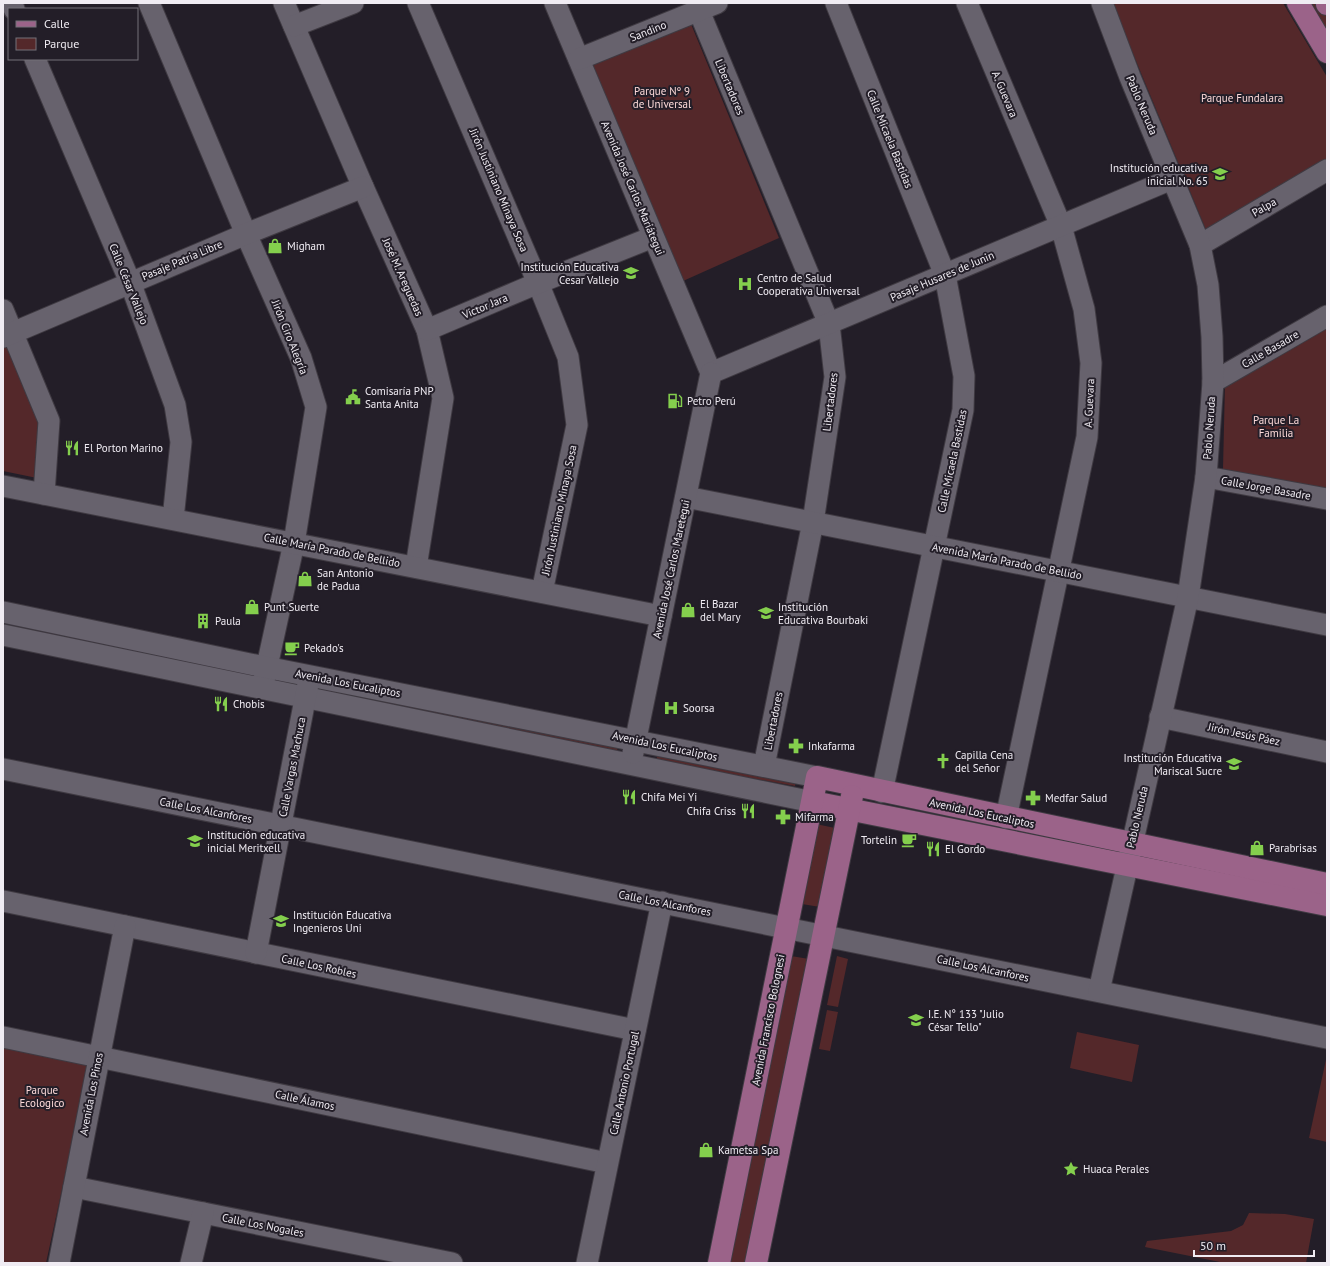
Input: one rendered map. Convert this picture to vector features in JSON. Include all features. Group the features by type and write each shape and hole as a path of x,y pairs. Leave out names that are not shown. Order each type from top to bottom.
{"main road":[{"path":"1298,3 1327,52"},
{"name":"Avenida Los Eucaliptos","path":"817,778 1006,818 1132,842 1327,884"},
{"name":"Avenida Francisco Bolognesi","path":"719,1263 817,778"},
{"path":"756,1263 855,785"},
{"name":"Avenida Los Eucaliptos","path":"812,802 1327,905"}],"street":[{"name":"Jirón Ciro Alegría","path":"149,3 246,234 301,358 316,407 294,543 262,689"},
{"name":"José M. Areguedas","path":"284,3 363,187 427,330 443,398 416,567"},
{"path":"294,26 353,3"},
{"name":"Jirón Justiniano Minaya Sosa","path":"418,3 538,283 568,357 577,425 542,592"},
{"name":"Avenida José Carlos Mariátegui","path":"555,3 712,373"},
{"name":"Calle Micaela Bastidas","path":"836,3 945,275 964,376 963,410 882,792"},
{"name":"A. Guevara","path":"967,3 1061,226 1084,309 1091,363 1087,437 1006,818"},
{"name":"Pablo Neruda","path":"1099,991 1126,865 1188,597 1206,477 1213,382 1212,337 1208,292 1200,244 1174,178 1130,77 1102,3"},
{"name":"Sandino","path":"579,59 708,7"},
{"name":"Libertadores","path":"708,7 829,324 835,377 813,522 764,766"},
{"name":"Calle César Vallejo","path":"35,60 130,282 175,405 181,442 173,518"},
{"name":"Palpa","path":"1200,244 1327,170"},
{"name":"Pasaje Husares de Junin","path":"712,373 1174,178"},
{"name":"Pasaje Patria Libre","path":"8,335 130,282 363,187"},
{"name":"Víctor Jara","path":"427,330 538,283 653,237"},
{"path":"3,310 8,335 49,421 44,494"},
{"name":"Calle Basadre","path":"1213,382 1327,316"},
{"name":"Avenida José Carlos Maretegui","path":"630,764 712,373"},
{"name":"Calle Jorge Basadre","path":"1206,477 1327,499"},
{"name":"Calle María Parado de Bellido","path":"3,486 173,518 661,616"},
{"name":"Avenida María Parado de Bellido","path":"686,497 1327,625"},
{"name":"Avenida Los Eucaliptos","path":"3,612 310,676 635,740 817,778"},
{"name":"Avenida Los Eucaliptos","path":"3,635 812,802"},
{"name":"Calle Vargas Machuca","path":"256,953 310,676"},
{"name":"Jirón Jesús Páez","path":"1160,717 1327,752"},
{"name":"Calle Los Alcanfores","path":"3,769 1327,1038"},
{"name":"Calle Los Robles","path":"3,901 635,1030"},
{"name":"Calle Antonio Portugal","path":"587,1263 662,902"},
{"name":"Avenida Los Pinos","path":"59,1263 125,926"},
{"name":"Calle Álamos","path":"3,1037 608,1163"},
{"name":"Calle Los Nogales","path":"74,1187 452,1263"},
{"path":"191,1263 202,1213"}],"green space":[{"name":"Parque Fundalara","path":"1112,3 1283,3 1327,77 1327,160 1206,230"},
{"path":"1307,3 1321,3 1327,13 1327,35"},
{"name":"Parque Nº 9 de Universal","path":"691,24 779,238 683,281 588,64"},
{"name":"Parque La Familia","path":"1327,326 1327,489 1223,469 1225,383"},
{"path":"8,345 42,430 37,478 3,471 3,347"},
{"path":"326,685 618,744 617,753 325,695"},
{"path":"658,752 796,780 795,786 656,761"},
{"path":"816,824 835,828 820,907 802,904"},
{"path":"791,956 809,959 748,1263 728,1263"},
{"path":"837,956 848,959 838,1007 827,1005"},
{"path":"827,1010 838,1012 830,1051 819,1049"},
{"path":"1077,1032 1139,1045 1132,1082 1070,1068"},
{"name":"Parque Ecologico","path":"3,1048 89,1065 46,1263 3,1263"},
{"path":"1327,1055 1327,1142 1309,1138"},
{"path":"1249,1213 1285,1214 1314,1219 1306,1263 1225,1263 1145,1247 1147,1241 1231,1231 1243,1225"}],"place":[{"name":"Institución educativa inicial No. 65","path":"1220,174"},
{"name":"Migham","path":"275,246"},
{"name":"Institución Educativa Cesar Vallejo","path":"631,273"},
{"name":"Centro de Salud Cooperativa Universal","path":"745,284"},
{"name":"Comisaría PNP Santa Anita","path":"353,397"},
{"name":"Petro Perú","path":"675,401"},
{"name":"El Porton Marino","path":"72,448"},
{"name":"San Antonio de Padua","path":"305,579"},
{"name":"Punt Suerte","path":"252,607"},
{"name":"El Bazar del Mary","path":"688,610"},
{"name":"Institución Educativa Bourbaki","path":"766,613"},
{"name":"Paula","path":"203,621"},
{"name":"Pekado's","path":"292,648"},
{"name":"Chobis","path":"221,704"},
{"name":"Soorsa","path":"671,708"},
{"name":"Inkafarma","path":"796,746"},
{"name":"Capilla Cena del Señor","path":"943,761"},
{"name":"Institución Educativa Mariscal Sucre","path":"1234,764"},
{"name":"Chifa Mei Yi","path":"629,797"},
{"name":"Medfar Salud","path":"1033,798"},
{"name":"Chifa Criss","path":"748,811"},
{"name":"Mifarma","path":"783,817"},
{"name":"Tortelin","path":"909,840"},
{"name":"Institución educativa inicial Meritxell","path":"195,841"},
{"name":"Parabrisas","path":"1257,848"},
{"name":"El Gordo","path":"933,849"},
{"name":"Institución Educativa Ingenieros Uni","path":"281,921"},
{"name":"I.E. N° 133 \"Julio César Tello\"","path":"916,1020"},
{"name":"Kametsa Spa","path":"706,1150"},
{"name":"Huaca Perales","path":"1071,1169"}]}
